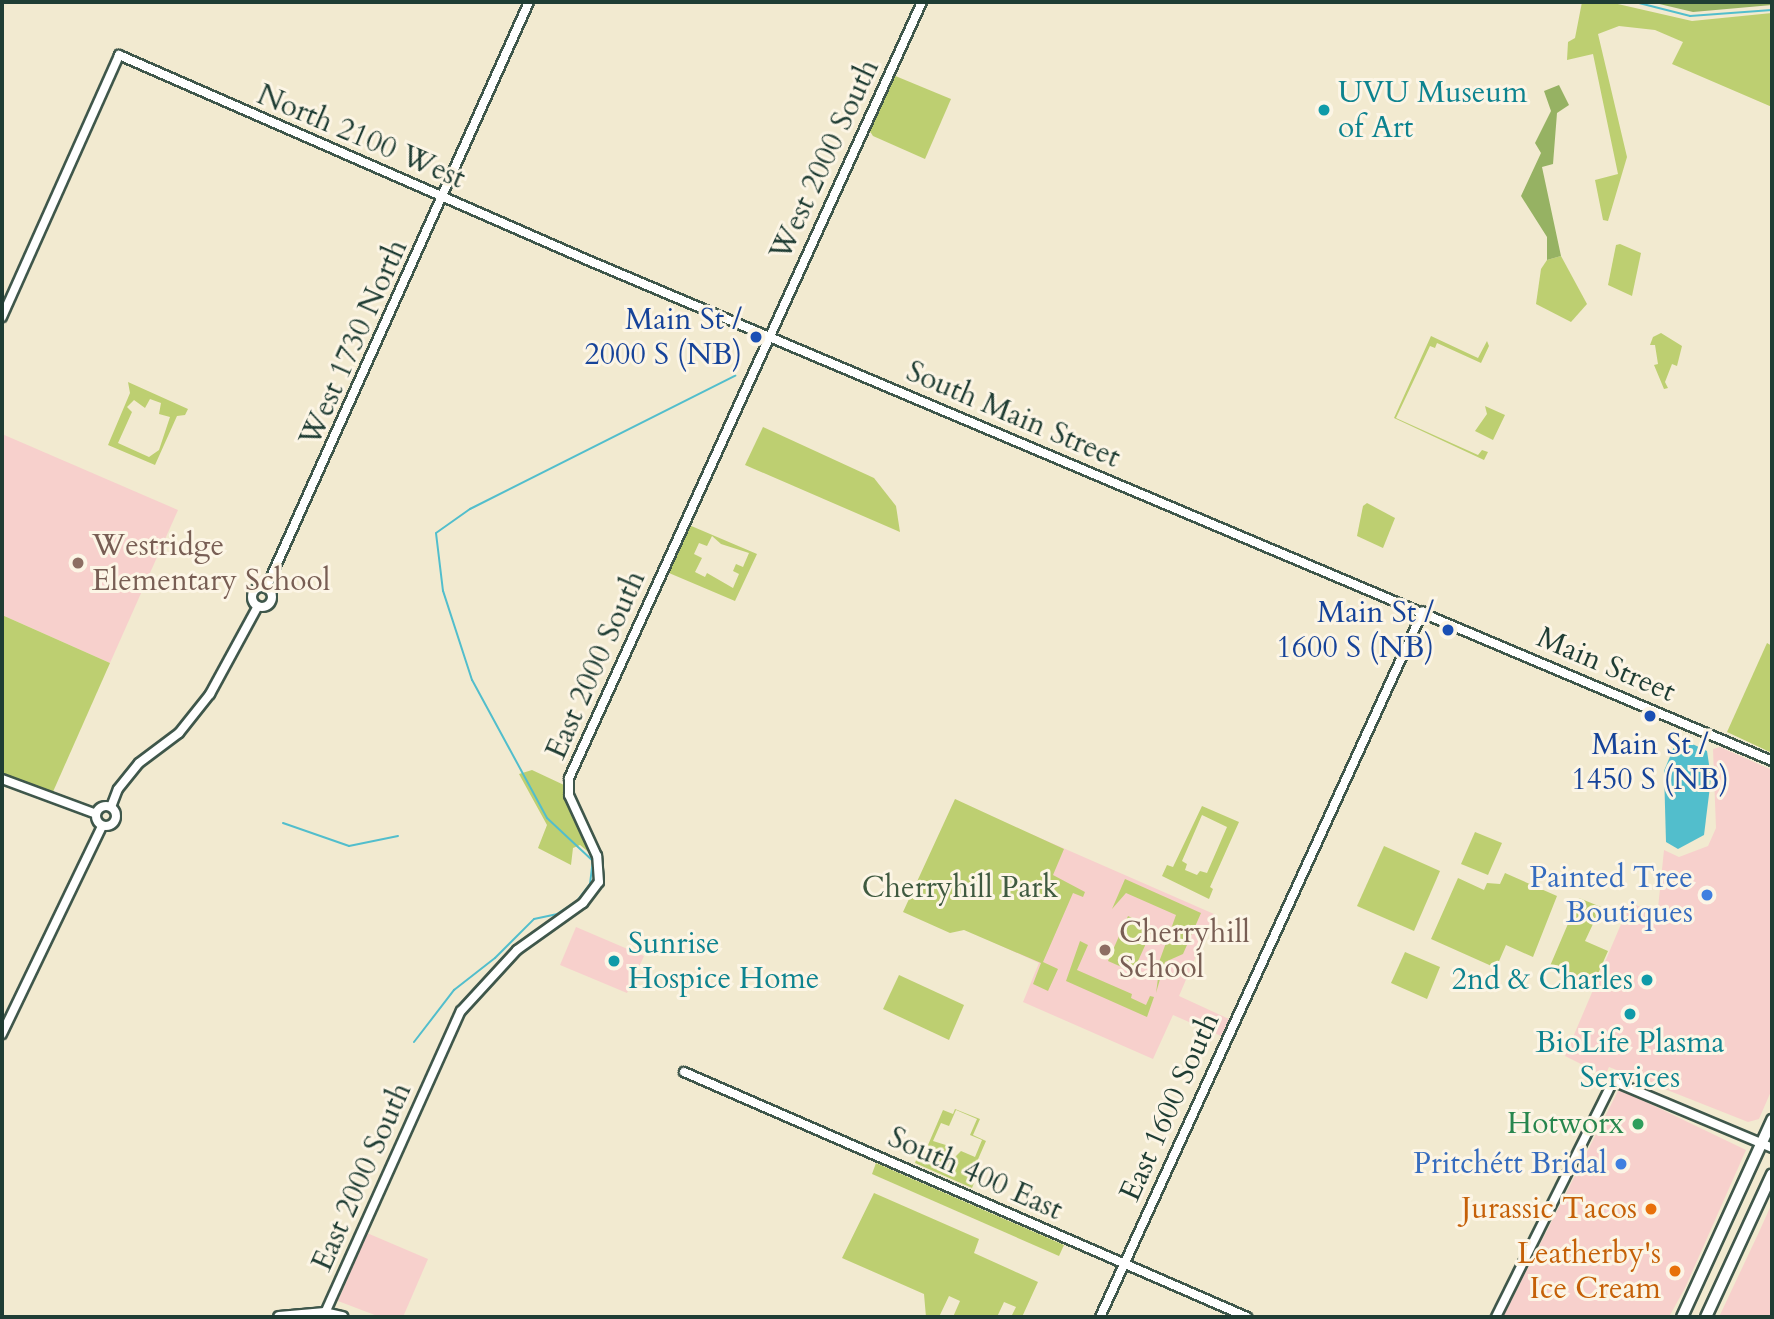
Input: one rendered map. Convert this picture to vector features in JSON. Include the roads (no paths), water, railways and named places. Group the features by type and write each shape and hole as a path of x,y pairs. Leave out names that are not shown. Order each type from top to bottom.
{"main road":[{"path":"1682,1317 1767,1145 1772,1121"},
{"path":"1706,1317 1772,1174"},
{"path":"279,1317 324,1313 343,1317"}],"street":[{"name":"West 1730 North","path":"266,588 529,2"},
{"name":"West 2000 South","path":"769,336 922,2"},
{"name":"North 2100 West","path":"2,317 119,55 585,260"},
{"name":"South Main Street","path":"585,260 1423,611"},
{"name":"East 2000 South","path":"324,1313 461,1010 517,950 583,903 599,882 597,856 569,795 569,778 769,336"},
{"path":"111,807 118,789 139,763 179,733 210,694 258,606 271,601 266,588 253,593 258,606"},
{"name":"Main Street","path":"1423,611 1772,761"},
{"name":"East 1600 South","path":"1100,1317 1423,611"},
{"path":"2,779 96,814 102,826"},
{"path":"2,1034 102,826 115,822 116,811 111,807 103,806 96,814"},
{"name":"South 400 East","path":"684,1072 1248,1317"},
{"path":"1496,1317 1613,1081 1767,1145"}],"water":[{"path":"1678,737 1707,751 1711,778 1704,835 1678,849 1666,842 1664,771"}],"waterway":[{"path":"1635,2 1690,16 1772,10"},
{"path":"414,1042 454,990 495,958 534,919 557,914 577,901 590,884 593,861 547,818 472,680 443,591 436,533 470,509 735,376"},
{"path":"283,823 349,846 398,836"}],"place":[{"name":"UVU Museum of Art","path":"1324,110"},
{"name":"Main St / 2000 S (NB)","path":"756,337"},
{"name":"Westridge Elementary School","path":"78,563"},
{"name":"Main St / 1600 S (NB)","path":"1448,630"},
{"name":"Main St / 1450 S (NB)","path":"1650,716"},
{"name":"Painted Tree Boutiques","path":"1707,895"},
{"name":"Cherryhill School","path":"1105,950"},
{"name":"Sunrise Hospice Home","path":"614,961"},
{"name":"2nd & Charles","path":"1647,980"},
{"name":"BioLife Plasma Services","path":"1630,1014"},
{"name":"Hotworx","path":"1638,1124"},
{"name":"Pritchétt Bridal","path":"1621,1164"},
{"name":"Jurassic Tacos","path":"1651,1209"},
{"name":"Leatherby's Ice Cream","path":"1675,1271"}],"park label":[{"name":"Cherryhill Park","path":"960,888"}]}
